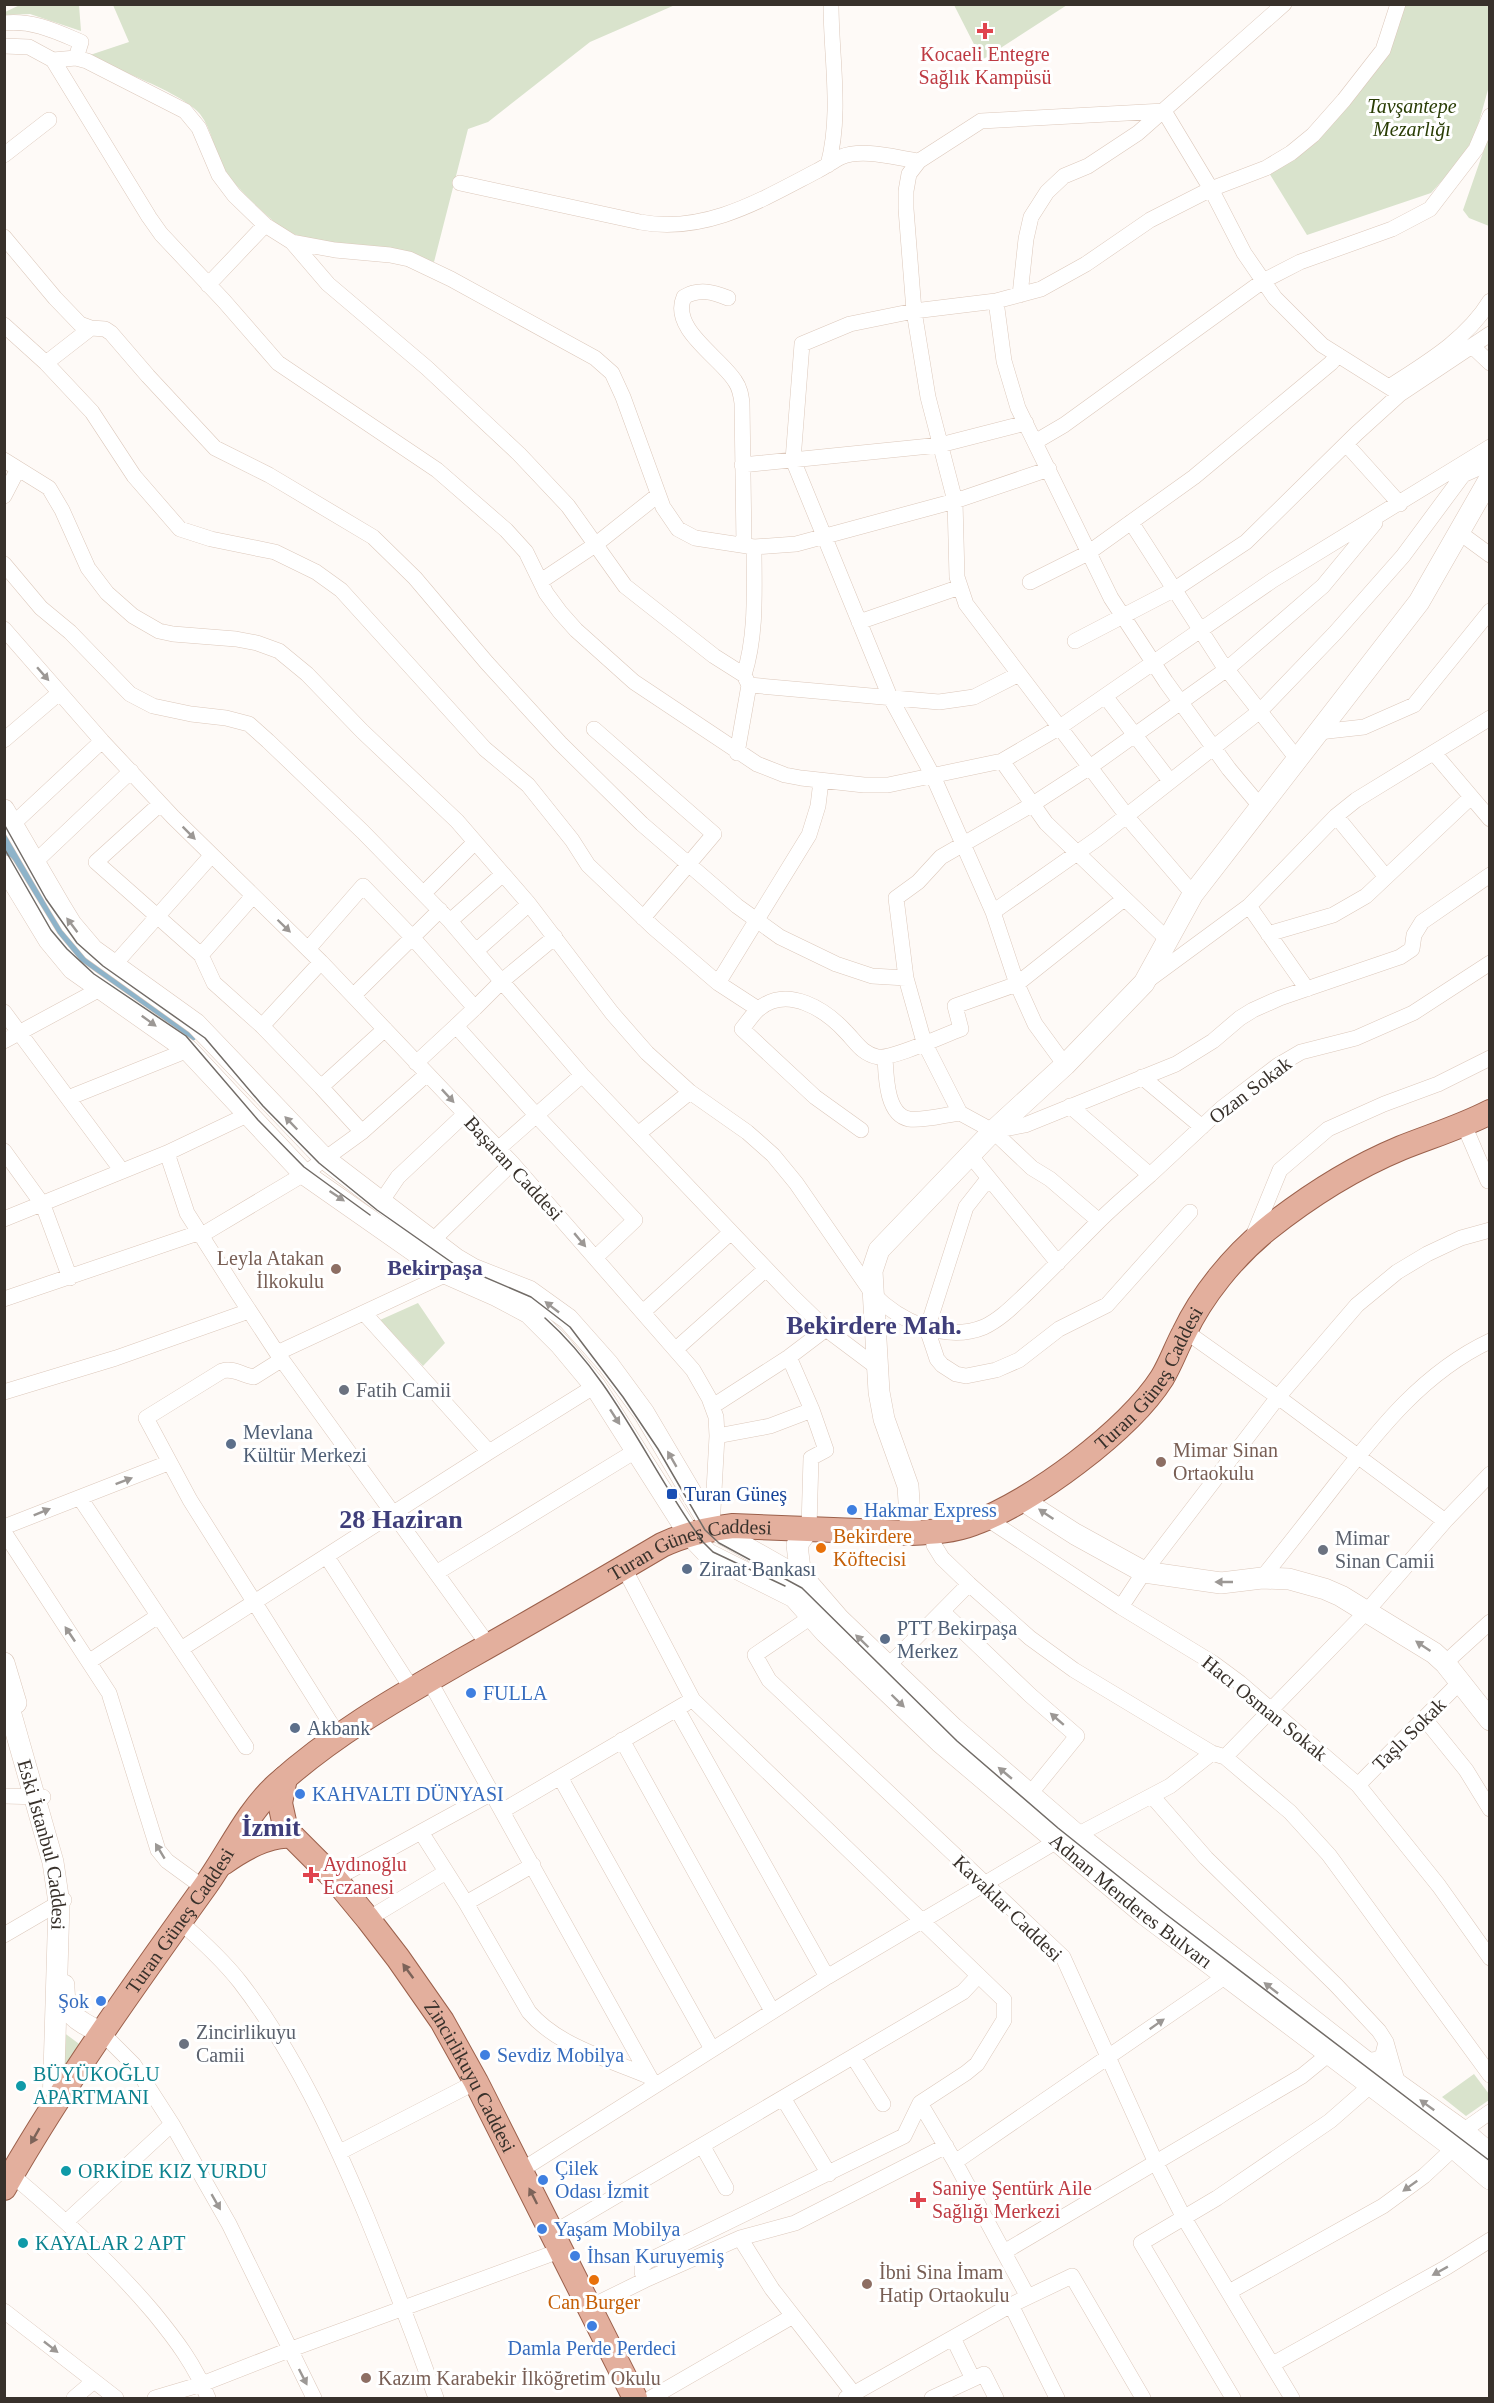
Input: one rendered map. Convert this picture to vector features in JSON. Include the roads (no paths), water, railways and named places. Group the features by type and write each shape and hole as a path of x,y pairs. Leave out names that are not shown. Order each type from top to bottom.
{"main road":[{"path":"921,1533 908,1486 881,1407 872,1293 872,1271 879,1250 993,1131 1065,1065 1144,983 1193,894 1419,602 1490,478"},
{"path":"9,816 71,924 93,950 196,1024 325,1159 456,1259 473,1269 539,1296 568,1319 608,1364 644,1413 700,1531"},
{"path":"4,866 39,924 60,955 73,969 188,1050 304,1174 447,1274 529,1313 561,1344 595,1386 637,1450 700,1531"},
{"name":"Turan Güneş Caddesi","path":"8,2182 53,2106 267,1795 338,1735 421,1684 662,1545 700,1531 733,1526 921,1533 947,1531 986,1518 1022,1500 1101,1443 1134,1413 1161,1378 1185,1331 1214,1286 1250,1245 1288,1214 1346,1176 1401,1148 1490,1113"},
{"path":"1022,1500 1084,1539 1144,1572 1221,1582 1262,1578 1289,1580 1325,1588 1419,1643 1444,1662 1490,1720"},
{"path":"800,1589 797,1545 808,1528"},
{"name":"Adnan Menderes Bulvarı","path":"700,1531 708,1554 800,1589 839,1618 953,1728 1077,1835 1156,1899 1398,2084 1459,2139 1490,2179"},
{"name":"Adnan Menderes Bulvarı","path":"800,1589 811,1617 940,1742 1144,1914 1370,2086 1459,2139 1490,2154"},
{"name":"Eski İstanbul Caddesi","path":"4,1663 40,1797 63,1901 64,2003 72,2015 102,2033"},
{"name":"Eski İstanbul Caddesi","path":"4,1690 40,1797"},
{"name":"Zincirlikuyu Caddesi","path":"285,1778 280,1811 285,1826 335,1879 405,1968 442,2021 476,2082 635,2398"},
{"path":"220,1865 261,1842 285,1835 292,1836"},
{"path":"1057,1842 1077,1835"},
{"name":"Eski İstanbul Caddesi","path":"53,2106 55,2003 63,1901"},
{"path":"55,2003 61,2019 71,2031 87,2036 102,2033"}],"street":[{"path":"828,165 833,150 835,118 831,4"},
{"path":"1020,295 1026,239 1031,217 1047,192 1064,176 1088,166 1121,146 1164,111 1284,4"},
{"path":"1065,1065 1035,1024 1017,984 993,912 933,776 890,697 793,460 802,344 850,324 914,311 996,302 1041,289 1086,264 1150,220 1211,189 1266,168 1291,153 1313,135 1344,100 1383,50 1398,4"},
{"path":"4,24 22,21 46,27 81,42 76,58"},
{"path":"4,46 29,47 53,60 149,217 278,363 422,459 479,505 526,552 551,601 576,630 634,682 736,753 757,765 785,775 877,786 1002,761 1060,728 1273,580 1490,447"},
{"path":"53,60 76,58 87,62 185,111 199,128 219,176 265,225 291,242 328,284 427,368 519,454 568,506 616,575 639,598 747,680 939,702 974,698 1019,674"},
{"path":"1164,111 981,121 919,160 909,174 906,191 914,311 924,377 955,501 957,577 966,604 1126,814 1193,894"},
{"path":"1164,111 1211,189 1244,253 1275,298 1322,345 1394,391"},
{"path":"1035,442 1064,425 1263,281 1300,262 1392,229 1430,209 1476,149 1490,116"},
{"path":"4,155 49,120"},
{"path":"460,183 640,222 669,226 705,221 730,213 842,157 867,154 919,160"},
{"path":"208,285 265,225"},
{"path":"4,237 80,324 105,329 111,333 215,448 269,475 373,537 415,578 560,743 642,824 688,865 758,922 801,948 836,964 872,976 906,978"},
{"path":"291,242 335,250 390,255 409,260 441,274 605,365 617,384 658,495 668,516 685,534 709,541 780,547 824,538 955,501 1049,470"},
{"path":"728,298 699,291 684,297 681,306 684,320 695,339 723,366 740,390 742,403 742,465 753,624 736,753"},
{"path":"1075,641 1175,589 1246,542 1346,444 1394,391 1446,350 1490,301"},
{"path":"996,302 1004,361 1018,408 1111,598 1180,701 1260,806"},
{"path":"4,325 46,363 92,412 134,476 180,529 211,539 275,552 316,572 341,590 485,749 528,785 572,840 588,865 718,983 758,1009"},
{"path":"46,363 91,328"},
{"path":"1394,391 1490,334"},
{"path":"1472,346 1490,363"},
{"path":"1029,582 1088,553 1194,477 1322,371 1338,355"},
{"path":"742,465 940,445 1026,423"},
{"path":"1346,444 1400,504"},
{"path":"4,460 52,492 88,568 116,603 133,616 159,631 257,643 279,651 302,670 362,731 445,808 529,904 629,1034 690,1092 747,1132 773,1155 796,1183 872,1293 883,1305 927,1329"},
{"path":"993,912 1076,854 1260,711 1335,633 1403,556 1463,475 1490,463"},
{"path":"4,495 18,469"},
{"path":"541,581 595,545 658,495"},
{"path":"1099,1221 1050,1179 1032,1168 993,1131 960,1113 924,1042 906,978 897,896 918,882 941,857 1033,804 1090,767 1227,669 1323,586 1383,514"},
{"path":"1131,522 1227,669 1298,760"},
{"path":"1460,533 1490,555"},
{"path":"4,564 40,608 70,632 130,694 153,706 191,714 226,717 249,724 424,892 582,1075 730,1233 826,1329 878,1368"},
{"path":"858,621 960,587"},
{"path":"1319,732 1364,727 1414,705 1490,611"},
{"name":"Başaran Caddesi","path":"6,633 160,804 321,962 512,1163 675,1349 703,1386 713,1406 717,1436 700,1531"},
{"path":"4,740 59,693"},
{"path":"1105,696 1170,781"},
{"path":"1144,983 1249,906 1336,816 1356,800 1487,723"},
{"path":"594,729 714,834 644,918"},
{"path":"9,816 102,741"},
{"path":"1434,753 1490,819"},
{"path":"1002,761 1046,823 1168,940"},
{"path":"34,862 131,771"},
{"path":"718,983 758,922 809,835 818,806 821,780"},
{"path":"1268,934 1333,915 1366,896 1471,797"},
{"path":"160,804 96,862 156,918 201,955 214,983 262,1026 362,1132"},
{"path":"1336,816 1386,877"},
{"path":"424,892 475,842"},
{"path":"114,965 211,856"},
{"path":"353,996 412,937 503,874"},
{"path":"993,1131 1025,1125 1188,1058 1253,1010 1307,989 1369,969 1408,952 1412,949 1414,935 1422,922 1490,875"},
{"path":"308,949 363,886 475,1008"},
{"path":"201,955 253,896"},
{"path":"861,1130 815,1097 742,1029 758,1009 786,998 805,1002 842,1028 859,1048 872,1055 885,1057 961,1029 955,1006 1017,984 1124,899"},
{"path":"476,951 529,904"},
{"path":"1249,906 1307,989"},
{"path":"4,1299 199,1234 304,1174 362,1132 422,1069 456,1026 502,981 555,937"},
{"path":"262,1026 321,962"},
{"name":"Ozan Sokak","path":"927,1329 960,1331 985,1326 1001,1317 1099,1221 1202,1126 1277,1065 1301,1052 1356,1038 1413,1013 1490,963"},
{"path":"4,1041 21,1034 100,989"},
{"path":"4,1012 122,1171"},
{"path":"456,1026 635,1220 595,1258"},
{"path":"321,1087 385,1029"},
{"path":"68,1098 188,1050"},
{"path":"885,1057 890,1095 902,1117 918,1119 960,1113"},
{"path":"1250,1245 1280,1170 1328,1129 1384,1104 1438,1084 1490,1058"},
{"path":"498,1149 582,1075"},
{"path":"1142,1077 1202,1126"},
{"path":"638,1134 690,1092"},
{"path":"1070,1106 1150,1175"},
{"path":"4,1219 167,1153 247,1114"},
{"path":"381,1202 398,1177 465,1114"},
{"path":"1464,1125 1489,1182"},
{"path":"4,1151 43,1205 70,1278"},
{"path":"167,1153 184,1205 199,1234 279,1357 489,1646"},
{"path":"970,1155 1058,1263"},
{"path":"432,1241 512,1163"},
{"path":"988,1179 966,1207 927,1329 938,1359 948,1369 966,1376 996,1370 1019,1359 1067,1325 1107,1305 1190,1212"},
{"path":"1121,1607 1144,1572 1278,1397 1357,1305 1374,1289 1407,1266 1445,1244 1490,1230"},
{"path":"644,1312 730,1233"},
{"path":"675,1349 766,1269"},
{"path":"338,1735 168,1463 146,1418 222,1371 232,1369 242,1375 254,1377 279,1357 364,1312 447,1274"},
{"path":"4,1392 116,1358 249,1311"},
{"path":"364,1312 489,1452"},
{"path":"713,1406 789,1357 826,1329"},
{"path":"1185,1331 1445,1521"},
{"path":"1262,1578 1358,1456 1401,1407 1429,1379 1461,1356 1490,1341"},
{"path":"789,1357 826,1450 811,1458 808,1528"},
{"path":"181,1649 595,1386"},
{"path":"717,1436 771,1426 812,1410"},
{"path":"436,1573 637,1450"},
{"path":"4,1527 168,1463"},
{"path":"1077,1835 1152,1796 1218,1755 1272,1710 1367,1611 1445,1521 1490,1474"},
{"path":"80,1498 246,1747"},
{"name":"Hacı Osman Sokak","path":"986,1518 1121,1607 1213,1663 1272,1710 1358,1785 1439,1886 1490,1958"},
{"path":"4,1532 102,1680 114,1706 158,1851 167,1861 204,1888"},
{"path":"921,1533 932,1540 937,1551 969,1584 1030,1638 1074,1670 1218,1755 1290,1812 1329,1854 1490,2075"},
{"path":"327,1557 421,1684 492,1793 651,2080"},
{"path":"624,1568 693,1700 1004,2000 1004,2020 977,2064 920,2103 904,2136 648,2261 642,2266 645,2280"},
{"path":"888,1666 944,1612 969,1584"},
{"path":"944,1612 1030,1695 1077,1736 1030,1794"},
{"path":"90,1661 158,1616"},
{"name":"Kavaklar Caddesi","path":"811,1617 755,1654 769,1680 1063,1957 1156,2163 1184,2218 1292,2398"},
{"path":"1444,1662 1490,1622"},
{"name":"Taşlı Sokak","path":"1358,1785 1460,1682"},
{"path":"502,1811 693,1700"},
{"path":"677,1709 827,1977"},
{"path":"1424,1718 1466,1770 1490,1809"},
{"path":"622,1740 772,2011"},
{"path":"560,1777 712,2049"},
{"path":"335,1879 492,1793"},
{"path":"4,1796 40,1797"},
{"path":"1152,1796 1206,1858 1336,1985 1379,2031 1386,2042 1398,2084"},
{"path":"421,1832 529,2013 539,2024 561,2038 651,2080"},
{"path":"520,2171 651,2080 712,2049 827,1977 1057,1842"},
{"path":"466,1904 533,1865"},
{"path":"368,1920 446,1872"},
{"path":"4,1935 63,1901"},
{"path":"179,1921 214,1952 254,2002 297,2070 340,2152 405,2309 436,2398"},
{"path":"155,2398 205,2391 289,2350 405,2309 557,2242 703,2146 963,1992 978,1976"},
{"path":"955,2162 1226,1976"},
{"path":"102,2033 134,2065 172,2124 230,2224 314,2398"},
{"path":"1365,2061 1379,2059 1386,2042"},
{"path":"1004,2252 1302,2076 1329,2054"},
{"path":"854,2058 883,2104"},
{"path":"340,2152 476,2082"},
{"path":"1233,2398 1141,2243 1217,2198 1330,2121 1370,2086"},
{"path":"783,2098 829,2174"},
{"path":"920,2103 955,2162 1028,2297"},
{"path":"1229,2292 1383,2206 1424,2176 1459,2139 1490,2112"},
{"path":"66,2222 172,2124"},
{"path":"703,2146 726,2188"},
{"path":"590,2307 740,2238 795,2223 946,2146"},
{"path":"8,2182 66,2222 123,2276 180,2345 205,2391"},
{"path":"740,2238 772,2289 850,2396 1011,2305 1072,2276 1143,2398"},
{"path":"1273,2364 1447,2267 1490,2240"},
{"path":"1011,2305 1057,2398"},
{"path":"4,2311 116,2398"},
{"path":"651,2398 793,2316"},
{"path":"953,2338 974,2379"},
{"path":"932,2398 984,2374 996,2398"},
{"path":"74,2398 94,2381"}],"waterway":[{"path":"4,837 45,906 66,936 87,960 191,1034"}],"tram line":[{"path":"4,824 46,899 77,943 103,966 205,1038 263,1106 319,1163 377,1210 454,1264 531,1297 570,1327 623,1397 658,1449 705,1530 719,1543 802,1588 957,1741 1058,1828 1163,1912 1490,2161"},
{"path":"4,848 51,930 67,949 94,974 186,1036 258,1120 304,1167 370,1215"},
{"path":"545,1318 569,1342 611,1396 703,1542 713,1552 785,1586"}],"place":[{"name":"Kocaeli Entegre Sağlık Kampüsü","path":"985,31"},
{"name":"Leyla Atakan İlkokulu","path":"336,1269"},
{"name":"Fatih Camii","path":"344,1390"},
{"name":"Mevlana Kültür Merkezi","path":"231,1444"},
{"name":"Mimar Sinan Ortaokulu","path":"1161,1462"},
{"name":"Turan Güneş","path":"672,1494"},
{"name":"Hakmar Express","path":"852,1510"},
{"name":"Bekirdere Köftecisi","path":"821,1548"},
{"name":"Mimar Sinan Camii","path":"1323,1550"},
{"name":"Ziraat Bankası","path":"687,1569"},
{"name":"PTT Bekirpaşa Merkez","path":"885,1639"},
{"name":"FULLA","path":"471,1693"},
{"name":"Akbank","path":"295,1728"},
{"name":"KAHVALTI DÜNYASI","path":"300,1794"},
{"name":"Aydınoğlu Eczanesi","path":"311,1875"},
{"name":"Şok","path":"101,2001"},
{"name":"Zincirlikuyu Camii","path":"184,2044"},
{"name":"Sevdiz Mobilya","path":"485,2055"},
{"name":"BÜYÜKOĞLU APARTMANI","path":"21,2086"},
{"name":"ORKİDE KIZ YURDU","path":"66,2171"},
{"name":"Çilek Odası İzmit","path":"543,2180"},
{"name":"Saniye Şentürk Aile Sağlığı Merkezi","path":"918,2200"},
{"name":"Yaşam Mobilya","path":"542,2229"},
{"name":"KAYALAR 2 APT","path":"23,2243"},
{"name":"İhsan Kuruyemiş","path":"575,2256"},
{"name":"Can Burger","path":"594,2280"},
{"name":"İbni Sina İmam Hatip Ortaokulu","path":"867,2284"},
{"name":"Damla Perde Perdeci","path":"592,2326"},
{"name":"Kazım Karabekir İlköğretim Okulu","path":"366,2378"}],"district":[{"name":"Bekirpaşa","path":"435,1267"},
{"name":"Bekirdere Mah.","path":"874,1325"},
{"name":"28 Haziran","path":"401,1519"},
{"name":"İzmit","path":"271,1827"}],"park label":[{"name":"Tavşantepe Mezarlığı","path":"1412,118"}]}
